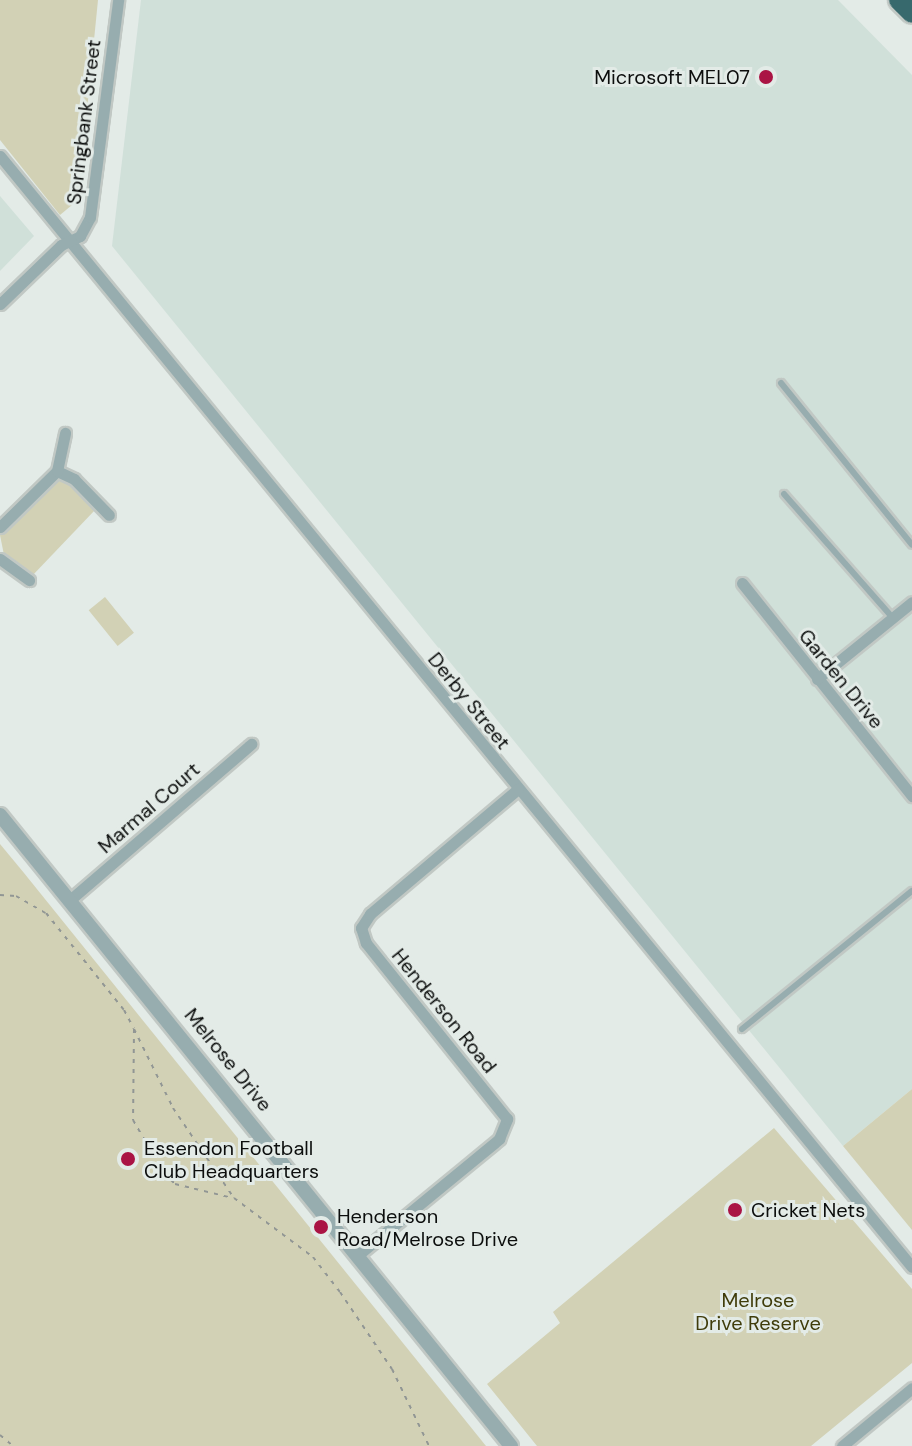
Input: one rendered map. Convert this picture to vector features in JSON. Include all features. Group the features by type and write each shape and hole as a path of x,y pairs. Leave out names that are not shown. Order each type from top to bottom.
{"highway":[{"path":"899,0 912,13"}],"street":[{"name":"Springbank Street","path":"0,304 69,241 80,236 90,217 118,0"},
{"name":"Derby Street","path":"0,156 912,1267"},
{"path":"0,527 57,471 65,433"},
{"path":"57,471 74,479 109,515"},
{"path":"0,559 29,580"},
{"name":"Garden Drive","path":"742,583 912,796"},
{"path":"817,679 912,602"},
{"name":"Marmal Court","path":"71,899 251,744"},
{"name":"Henderson Road","path":"358,1255 499,1139 507,1119 366,943 361,928 370,914 518,789"},
{"name":"Melrose Drive","path":"0,815 511,1446"},
{"path":"842,1446 912,1388"}],"lane":[{"path":"781,383 912,545"},
{"path":"784,494 893,618"},
{"path":"742,1029 912,891"}],"path":[{"path":"0,895 16,896 46,913 108,987 134,1029 173,1108 234,1198 322,1269 392,1369 429,1446"},
{"path":"134,1029 136,1130 175,1184 234,1198"},
{"path":"0,1435 13,1446"}],"shaded area":[{"path":"141,0 838,0 912,75 912,1089 843,1146 112,246"},
{"path":"0,196 34,236 0,271"}],"green space":[{"path":"0,0 98,0 78,200 60,215 0,140"},
{"path":"68,480 95,510 32,576 4,555 0,535 55,481"},
{"path":"105,597 134,633 118,646 89,610"},
{"name":"Essendon Football Club Headquarters","path":"0,844 24,873 486,1446 0,1446"},
{"path":"912,1089 912,1230 843,1146"},
{"name":"Melrose Drive Reserve","path":"774,1128 912,1289 912,1363 811,1446 537,1446 487,1384 560,1323 553,1312"}],"place":[{"name":"Microsoft MEL07","path":"766,77"},
{"name":"Essendon Football Club Headquarters","path":"128,1159"},
{"name":"Cricket Nets","path":"735,1210"},
{"name":"Henderson Road/Melrose Drive","path":"321,1227"}]}
